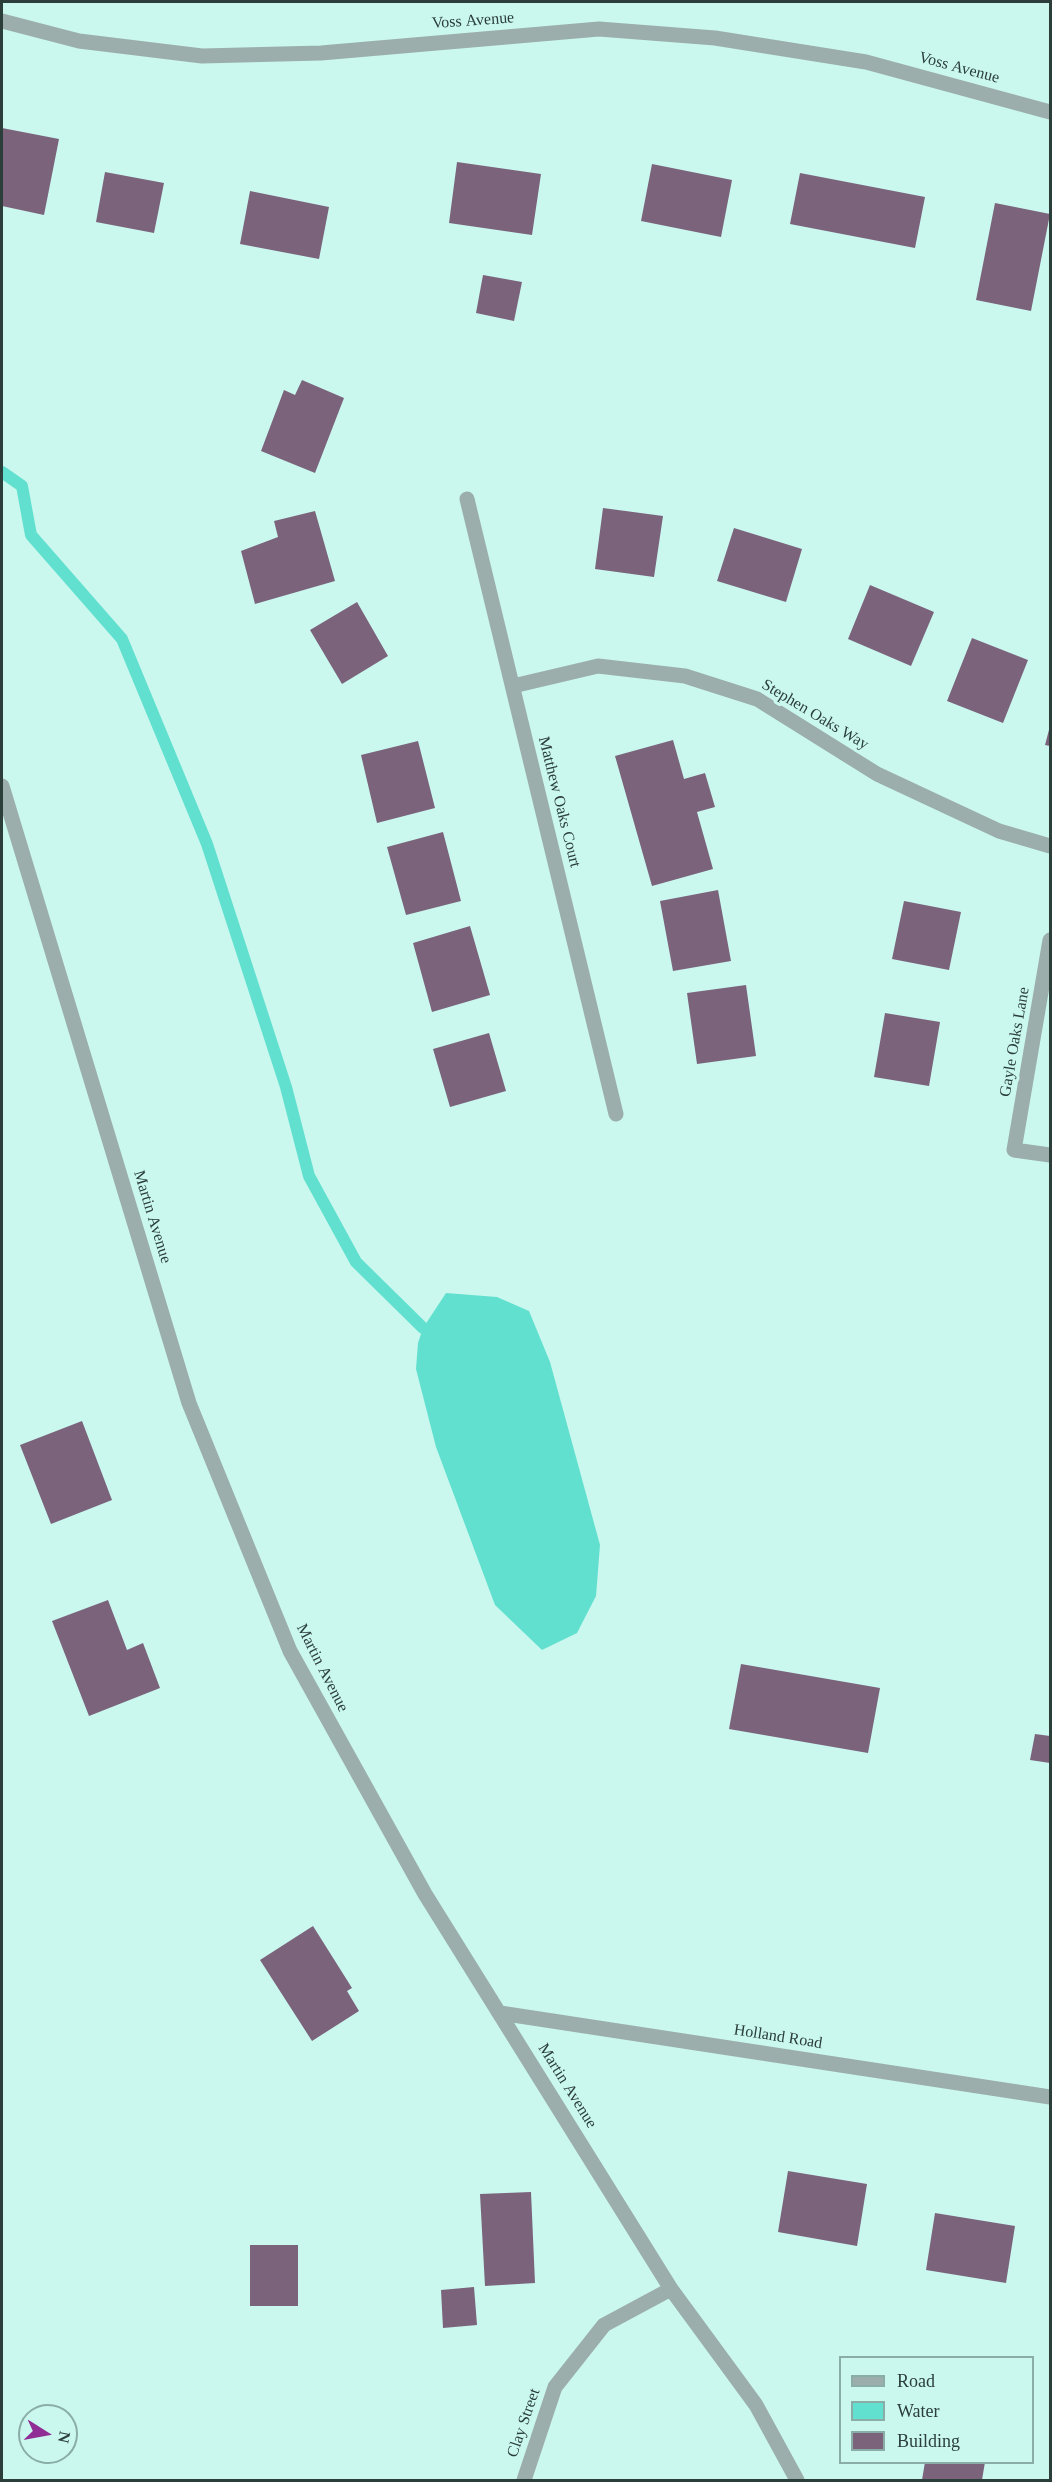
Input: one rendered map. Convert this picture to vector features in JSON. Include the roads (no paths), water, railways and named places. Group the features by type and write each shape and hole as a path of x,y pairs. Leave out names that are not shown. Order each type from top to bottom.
{"street":[{"name":"Voss Avenue","path":"2,21 79,41 202,56 321,53 448,40 599,29 715,38 866,62 1050,112"},
{"name":"Matthew Oaks Court","path":"467,499 616,1114"},
{"name":"Stephen Oaks Way","path":"513,686 598,666 684,676 757,699 877,774 999,831 1050,846"},
{"name":"Martin Avenue","path":"2,786 189,1403 290,1651 425,1894 671,2289 756,2405 797,2481"},
{"name":"Gayle Oaks Lane","path":"1050,940 1014,1150 1050,1155"},
{"name":"Holland Road","path":"500,2013 1050,2097"},
{"name":"Clay Street","path":"524,2481 555,2387 604,2325 671,2289"}],"water":[{"path":"446,1293 497,1297 529,1311 550,1362 600,1545 596,1596 577,1633 542,1650 495,1605 436,1447 416,1369 418,1343 423,1328"}],"waterway":[{"path":"2,472 22,486 31,535 122,639 207,844 286,1087 309,1176 356,1262 423,1328"}]}
